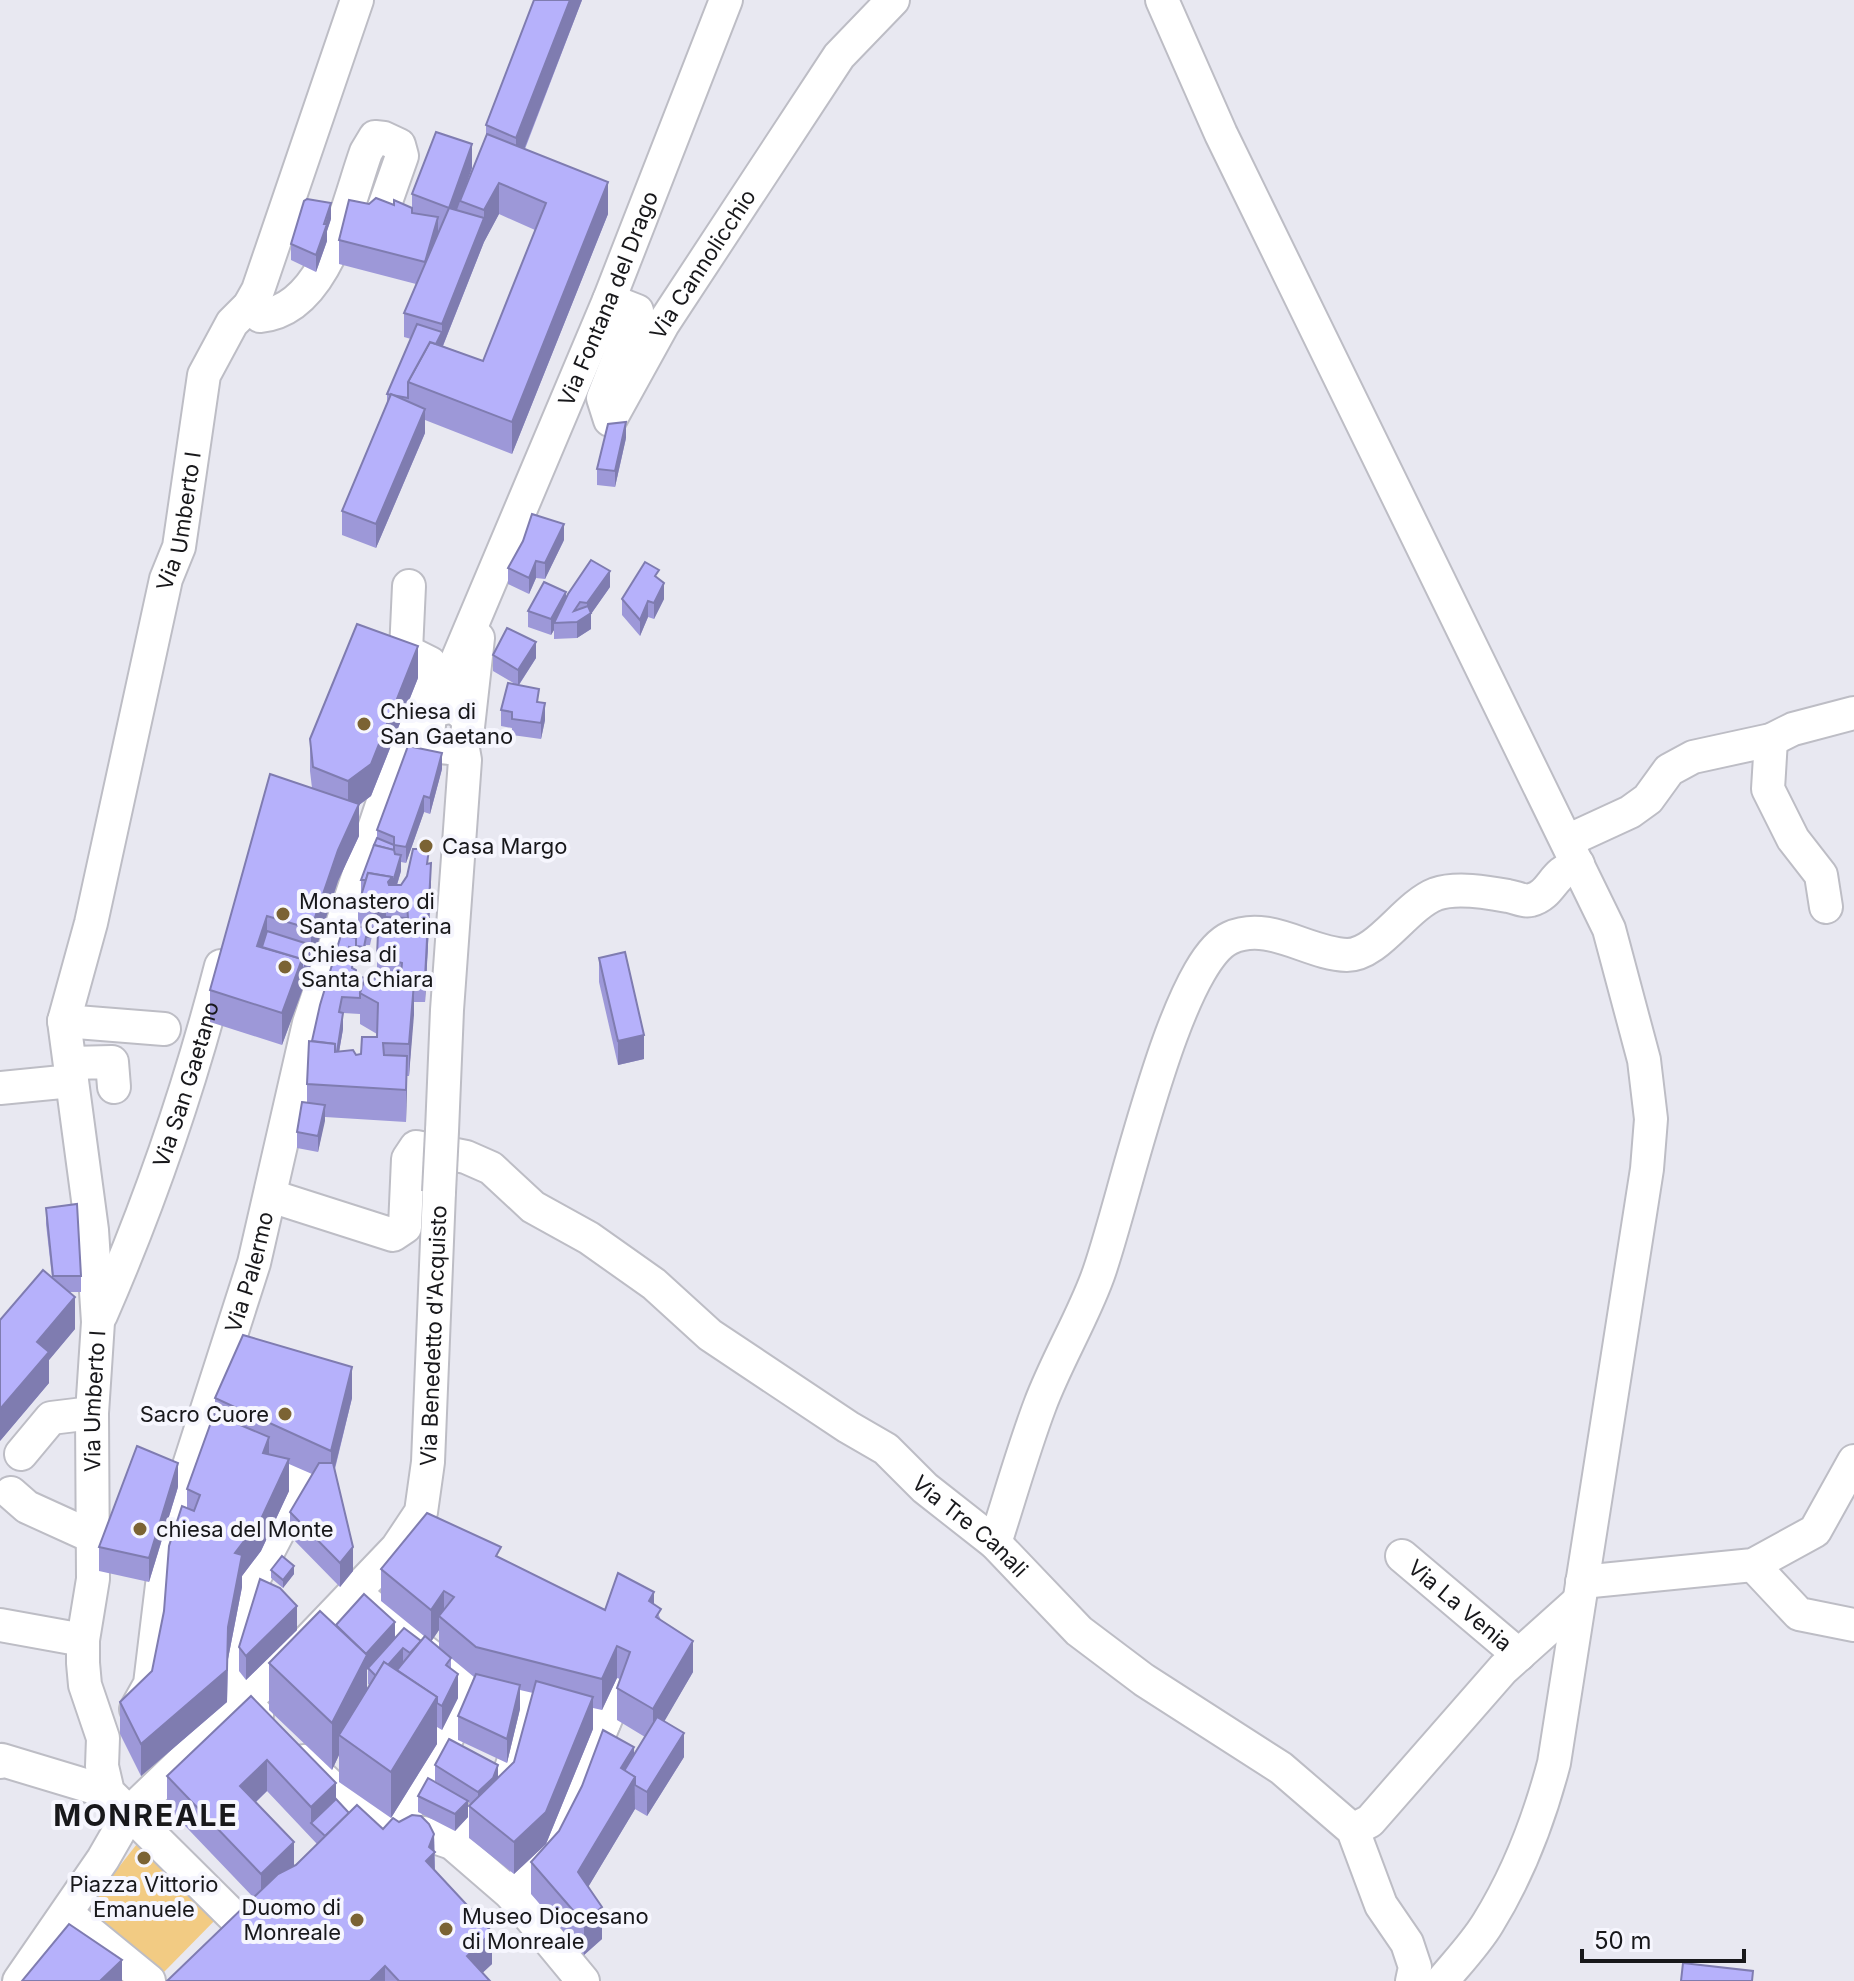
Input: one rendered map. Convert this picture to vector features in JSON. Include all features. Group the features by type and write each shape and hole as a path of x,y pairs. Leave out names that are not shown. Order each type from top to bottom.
{"street":[{"name":"Via Umberto I","path":"103,1738 85,1685 83,1640 93,1579 92,1413 98,1322 93,1238 64,1021 91,923 166,579 179,547 204,375 232,323 249,306 258,290 357,0"},
{"name":"Via Fontana del Drago","path":"432,716 609,300 726,0"},
{"name":"Via Cannolicchio","path":"609,300 637,311 603,398 610,420 663,324 839,56 893,0"},
{"path":"1163,1 1221,134 1609,929 1644,1060 1651,1119 1647,1169 1554,1763 1528,1845 1487,1925 1442,1981"},
{"path":"249,306 260,316 274,315 295,304 322,273 366,152 375,137 399,145 402,156 384,207"},
{"path":"400,751 396,748 430,663 406,651 409,586"},
{"name":"Via Fontana del Drago","path":"465,731 484,596"},
{"path":"995,1543 1040,1404 1098,1277 1165,1049 1193,983 1227,938 1250,931 1285,938 1326,952 1350,955 1370,946 1414,906 1437,893 1460,891 1528,901 1546,893 1573,852 1648,799 1669,770 1693,757 1771,740 1793,729 1854,713"},
{"path":"432,716 428,735 436,745 450,748 465,731"},
{"name":"Via Palermo","path":"103,1738 139,1706 150,1684 164,1571 177,1503 254,1263 309,1023 400,751 432,716"},
{"name":"Via Benedetto d'Acquisto","path":"19,1981 67,1914 119,1802 244,1703 304,1629 354,1591 397,1548 421,1512 428,1462 440,1141 465,731"},
{"path":"1771,740 1768,789 1793,839 1821,875 1826,907"},
{"name":"Via San Gaetano","path":"98,1322 150,1198 202,1038 227,942"},
{"path":"64,1021 164,1029"},
{"path":"0,1088 112,1062 114,1087"},
{"path":"271,1196 393,1235 405,1227 408,1159 416,1147 440,1141"},
{"name":"Via Tre Canali","path":"440,1141 491,1168 533,1207 589,1238 654,1284 710,1335 886,1449 925,1488 995,1543 1079,1631 1144,1680 1281,1768 1353,1830 1381,1905 1407,1943 1415,1967 1412,1981"},
{"path":"21,1454 51,1418 92,1413"},
{"path":"198,1431 305,1481 249,1588 235,1675 244,1703 331,1787 354,1821 396,1827 452,1843 511,1894 583,1981"},
{"path":"1353,1830 1370,1821 1503,1669 1581,1592 1753,1565 1815,1531 1854,1461"},
{"path":"4,1489 27,1507 93,1537"},
{"name":"Via La Venia","path":"1402,1556 1519,1655"},
{"path":"1753,1565 1799,1614 1854,1625"},
{"path":"249,1588 304,1629"},
{"path":"354,1591 413,1662 470,1687 527,1705 606,1740"},
{"path":"0,1625 83,1640"},
{"path":"452,1843 498,1799 465,1756 470,1687"},
{"path":"511,1894 548,1855 606,1740 620,1687"},
{"path":"396,1827 422,1786 465,1756 520,1742 527,1705"},
{"path":"103,1738 102,1766 119,1802 242,1923"},
{"path":"331,1787 347,1759"},
{"path":"0,1762 2,1760 119,1802"},
{"path":"422,1786 477,1817"},
{"path":"67,1914 166,1980"}],"shaded area":[{"path":"144,1835 222,1913 164,1972 86,1909"}],"building":[{"path":"534,0 570,0 516,138 486,125"},
{"path":"436,132 472,144 449,208 412,194"},
{"path":"487,134 608,182 512,422 408,382 430,342 483,361 546,203 499,183 484,210 460,201"},
{"path":"376,198 394,205 394,200 412,208 412,213 438,217 425,262 339,240 349,200 369,204"},
{"path":"307,199 331,203 316,255 291,244"},
{"path":"449,208 484,218 442,324 404,313"},
{"path":"417,324 442,332 436,344 430,342 408,382 408,398 387,394"},
{"path":"391,394 425,409 376,524 342,511"},
{"path":"626,422 615,471 597,469 608,424"},
{"path":"532,514 564,524 545,563 536,561 529,578 508,568 523,541"},
{"path":"591,560 610,571 587,603 580,602 574,611 588,606 591,613 577,622 554,623 568,594"},
{"path":"645,562 659,570 655,576 664,583 654,603 648,601 640,620 622,599"},
{"path":"544,582 566,592 551,619 528,611"},
{"name":"Chiesa di San Gaetano","path":"357,624 418,646 371,764 348,781 313,767 310,739"},
{"path":"507,628 536,642 518,670 493,655"},
{"path":"508,683 539,689 537,702 545,703 541,723 512,719 512,712 501,710"},
{"path":"408,746 442,753 430,798 424,796 406,847 394,845 394,837 377,830"},
{"name":"Monastero di Santa Caterina","path":"270,774 359,804 338,850 311,929 267,916 257,946 302,959 282,1013 210,990"},
{"path":"377,838 394,845 394,850 374,845"},
{"path":"374,845 401,855 392,885 392,877 368,873 366,880 361,880"},
{"path":"413,849 429,849 427,864 431,863 425,978 401,974 402,963 377,956 378,933 385,934 386,917 408,918 407,905 386,903 377,906 376,913 358,906 368,873 392,877 389,885 401,885 407,876"},
{"path":"347,926 372,928 364,947 356,946 356,938 344,936"},
{"path":"267,931 311,945 302,975 302,959 262,947"},
{"path":"341,935 356,938 356,948 349,947 349,955 353,957 352,968 356,970 356,976 365,978 360,998 342,997 339,1012 343,1013 335,1052 335,1044 312,1041"},
{"path":"625,952 644,1035 618,1041 599,958"},
{"path":"366,976 414,983 409,1044 383,1043 384,1055 407,1056 406,1090 307,1084 309,1041 335,1044 335,1052 353,1050 356,1055 361,1054 362,1037 377,1037 378,1003 360,993"},
{"path":"302,1102 325,1105 318,1136 297,1132"},
{"path":"77,1204 81,1276 53,1276 46,1208"},
{"path":"43,1270 75,1297 37,1342 49,1352 0,1409 0,1320"},
{"path":"243,1335 352,1367 331,1451 215,1398"},
{"path":"214,1414 269,1437 263,1453 289,1459 261,1519 235,1553 242,1555 228,1627 227,1670 141,1744 120,1702 152,1671 164,1611 169,1546 182,1506 194,1511 200,1495 187,1489"},
{"name":"chiesa del Monte","path":"137,1446 178,1463 149,1558 99,1547"},
{"path":"319,1463 333,1463 353,1547 340,1563 290,1512"},
{"path":"427,1513 501,1547 496,1556 605,1610 618,1573 654,1592 649,1601 661,1609 656,1617 693,1641 653,1709 617,1688 630,1652 617,1646 602,1679 476,1647 439,1616 454,1597 444,1591 431,1610 381,1569"},
{"path":"282,1556 294,1566 283,1580 271,1570"},
{"path":"260,1579 280,1588 297,1606 246,1656 239,1647"},
{"path":"364,1594 395,1622 366,1654 336,1625"},
{"path":"320,1611 367,1655 332,1723 269,1663"},
{"path":"404,1628 421,1641 410,1653 403,1648 388,1665 384,1662 376,1676 368,1668"},
{"path":"425,1636 451,1658 446,1665 458,1674 442,1706 437,1703 437,1697 397,1670"},
{"path":"384,1662 437,1697 391,1772 339,1735"},
{"path":"476,1674 520,1685 507,1739 458,1716"},
{"path":"536,1681 593,1697 546,1812 514,1842 469,1806 514,1762"},
{"path":"251,1696 336,1783 311,1807 267,1760 240,1786 294,1842 261,1874 167,1776"},
{"path":"657,1717 684,1733 647,1792 635,1785 635,1777 624,1771"},
{"path":"603,1730 634,1747 621,1768 635,1777 578,1872 602,1907 584,1923 531,1862 559,1831 582,1786"},
{"path":"449,1739 498,1765 493,1778 478,1792 435,1765"},
{"path":"428,1778 468,1801 455,1814 418,1796"},
{"path":"336,1799 349,1813 325,1836 311,1823"},
{"name":"Duomo di Monreale","path":"357,1805 383,1829 393,1818 399,1822 412,1815 421,1816 429,1824 434,1834 429,1847 435,1852 426,1861 492,1932 467,1956 490,1981 399,1981 385,1966 370,1981 167,1981 278,1874 296,1865"},
{"path":"69,1924 122,1960 100,1981 22,1981"},
{"path":"1683,1963 1753,1971 1752,1981 1681,1981"}],"place":[{"name":"Chiesa di San Gaetano","path":"364,724"},
{"name":"Casa Margo","path":"426,846"},
{"name":"Monastero di Santa Caterina","path":"283,914"},
{"name":"Chiesa di Santa Chiara","path":"285,967"},
{"name":"Sacro Cuore","path":"285,1414"},
{"name":"chiesa del Monte","path":"140,1529"},
{"name":"Piazza Vittorio Emanuele","path":"144,1858"},
{"name":"Duomo di Monreale","path":"357,1920"},
{"name":"Museo Diocesano di Monreale","path":"446,1929"}],"district":[{"name":"MONREALE","path":"146,1815"}]}
